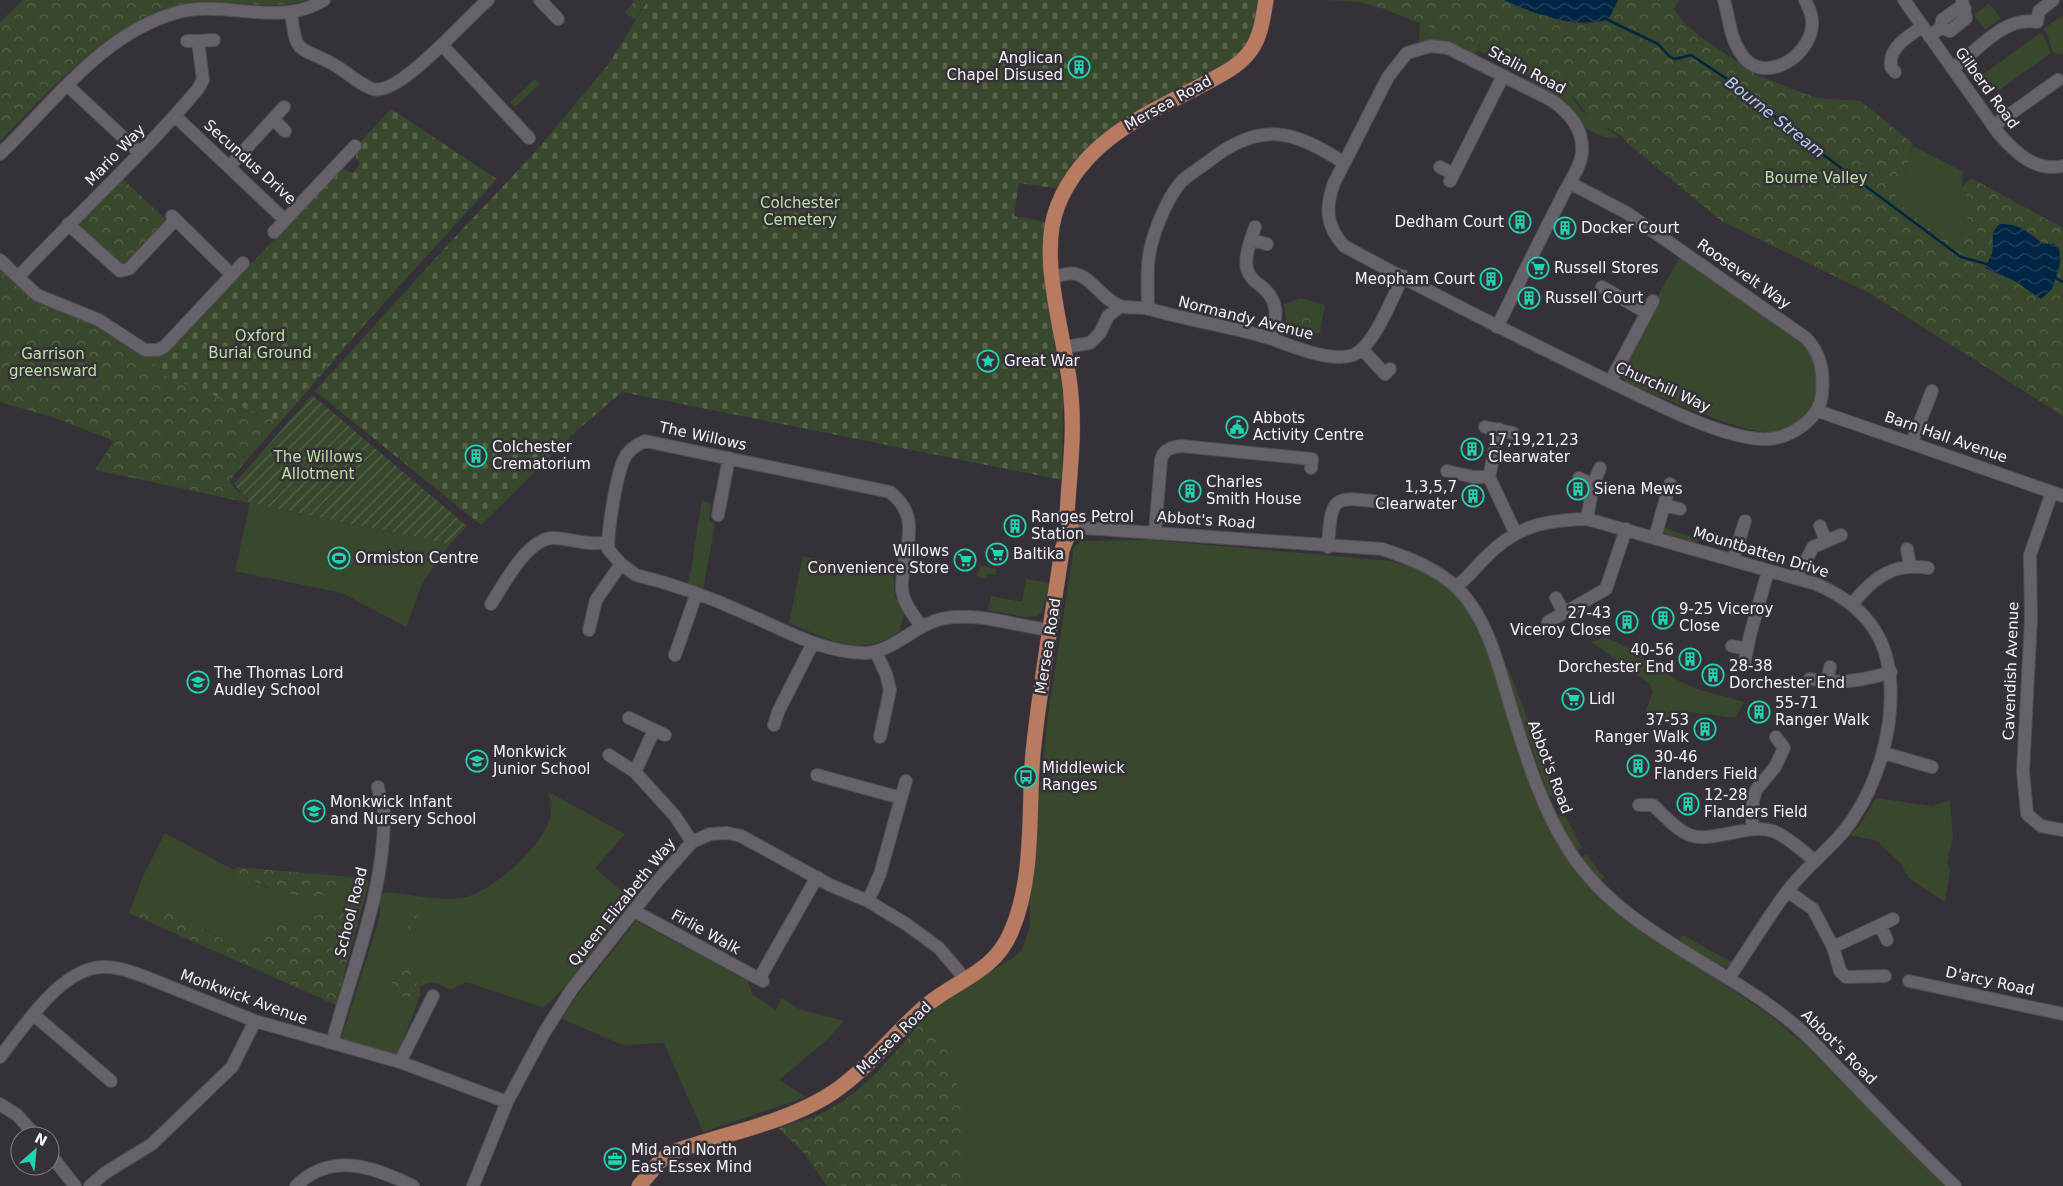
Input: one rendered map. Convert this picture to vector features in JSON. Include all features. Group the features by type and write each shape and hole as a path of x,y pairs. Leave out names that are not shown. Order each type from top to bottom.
{"main road":[{"name":"Mersea Road","path":"639,1186 660,1161 673,1152 788,1114 826,1098 852,1079 929,1004 997,957 1012,931 1025,879 1037,712 1062,550 1071,528 1067,516 1073,429 1070,383 1052,279 1051,246 1057,206 1082,167 1099,148 1135,120 1219,76 1241,61 1256,43 1266,0"}],"street":[{"path":"0,154 67,85 113,44 134,31 180,12 225,8 291,12 324,0"},
{"path":"291,12 294,35 298,45 305,52 330,62 374,90 388,89 442,45 488,0"},
{"path":"540,0 558,19"},
{"path":"1724,0 1740,53 1749,62 1762,67 1788,70 1794,59 1808,42 1812,26 1812,15 1805,0"},
{"name":"Gilberd Road","path":"1904,0 1993,126 2013,150 2026,160 2052,169 2063,166"},
{"path":"1952,68 2007,26 2018,22 2037,22 2039,11 2053,0"},
{"path":"1895,72 1891,67 1891,55 1900,42 1941,28 1950,31 1966,18 1963,4"},
{"name":"Mario Way","path":"18,277 176,116 203,80 192,41 214,40"},
{"path":"442,45 529,138"},
{"name":"Stalin Road","path":"1431,46 1448,48 1562,107 1579,128 1582,153 1570,183 1497,327 1344,246 1335,235 1327,213 1328,200 1344,163 1388,77 1407,53 1431,46"},
{"path":"1440,168 1451,178 1503,76"},
{"path":"1993,126 2058,80"},
{"path":"67,85 140,153"},
{"path":"229,167 284,107"},
{"name":"Secundus Drive","path":"176,116 285,220 348,162 355,146"},
{"path":"273,119 285,131"},
{"path":"1148,309 1148,265 1152,242 1167,202 1183,180 1218,153 1239,140 1258,134 1275,133 1312,145 1344,163"},
{"name":"Roosevelt Way","path":"1570,183 1627,213 1806,338 1816,350 1823,371 1822,394 1818,411"},
{"path":"68,224 112,266 120,271 129,269 174,218 232,275"},
{"path":"274,232 285,220"},
{"path":"1268,244 1253,234 1247,256 1247,268 1252,279 1271,295 1277,318 1271,338"},
{"path":"0,260 37,295 99,320 145,350 158,350 164,346 243,263"},
{"path":"1052,279 1063,273 1076,275 1092,282 1111,301 1121,306 1108,316 1100,333 1090,343 1064,347"},
{"path":"1385,374 1362,349 1377,328 1403,276"},
{"path":"1602,287 1646,313"},
{"path":"1610,382 1653,301"},
{"name":"Normandy Avenue","path":"1121,306 1148,309 1162,314 1192,319 1271,338 1299,350 1333,356 1353,355 1362,349"},
{"name":"Churchill Way","path":"1497,327 1660,406 1720,430 1763,440 1789,433 1799,428 1818,411"},
{"path":"1912,442 1932,391"},
{"name":"Barn Hall Avenue","path":"1818,411 2058,494"},
{"path":"1486,427 1513,433"},
{"path":"1499,430 1489,477 1516,532"},
{"name":"The Willows","path":"608,542 624,459 636,444 645,441 890,492 901,501 908,517 910,534 902,590 904,600 922,626"},
{"path":"1155,532 1161,460 1162,455 1168,449 1181,446 1312,459 1311,468"},
{"path":"718,515 714,497 729,458"},
{"path":"1588,519 1593,484 1600,468"},
{"path":"1447,471 1473,477 1489,477"},
{"path":"1579,478 1593,484"},
{"path":"1655,537 1670,484"},
{"name":"Cavendish Avenue","path":"2058,494 2030,555 2031,619 2023,771 2027,814 2041,826 2063,830"},
{"path":"1328,547 1332,510 1336,502 1342,499 1355,498 1382,502"},
{"path":"1664,505 1680,509"},
{"name":"Mountbatten Drive","path":"1456,586 1465,580 1498,545 1516,532 1553,522 1588,519 1797,578 1833,591 1852,604 1872,627 1881,642 1891,672 1892,698 1884,753 1876,774 1854,816 1834,842 1814,860 1787,891 1729,978"},
{"path":"1733,560 1745,521"},
{"path":"1820,526 1826,541"},
{"name":"Abbot's Road","path":"1071,528 1155,532 1328,547 1382,549 1412,559 1456,586 1480,622 1499,666 1542,798 1570,852 1590,877 1621,909 1729,978 1794,1024 1955,1186"},
{"path":"1548,622 1608,586 1626,529"},
{"path":"1797,578 1813,547 1841,535"},
{"path":"492,604 502,578 534,544 546,538 596,544 608,542 608,549 621,564 636,575 745,613 813,643 851,652 876,652 922,626 960,616 1050,630"},
{"path":"1907,549 1910,565"},
{"path":"589,630 596,600 621,564"},
{"path":"1852,604 1866,587 1883,574 1910,565 1928,568"},
{"path":"1744,665 1768,571"},
{"path":"675,656 683,644 696,595"},
{"path":"1556,598 1564,612"},
{"path":"774,725 775,708 813,643"},
{"path":"1732,646 1747,649"},
{"path":"876,652 886,674 890,690 878,716 880,737"},
{"path":"1827,683 1830,667"},
{"path":"1810,679 1827,683 1880,676 1891,672"},
{"path":"629,718 659,732 635,772"},
{"path":"1752,829 1753,800 1756,790 1789,747 1776,737"},
{"path":"1884,753 1917,766 1932,767"},
{"path":"609,755 635,772 675,816 692,842"},
{"path":"817,775 901,798"},
{"path":"868,901 880,874 906,781"},
{"name":"School Road","path":"332,1043 372,909 379,871 384,813 378,787"},
{"path":"1639,805 1656,799 1678,829 1690,836 1701,839 1715,838 1752,829 1773,831 1814,860"},
{"name":"Queen Elizabeth Way","path":"473,1186 508,1102 552,1018 673,862 692,842 710,834 728,833 741,836 817,877 868,901 939,948 966,980"},
{"name":"Firlie Walk","path":"634,911 761,980 817,877"},
{"path":"1787,891 1813,909 1833,947 1840,971 1846,977 1885,976"},
{"path":"1833,947 1893,919"},
{"path":"1880,925 1887,940"},
{"path":"1871,963 1871,976"},
{"name":"Monkwick Avenue","path":"0,1057 34,1015 63,985 82,972 109,967 124,969 143,976 255,1021 400,1062 508,1102"},
{"name":"D'arcy Road","path":"1910,981 2063,1014"},
{"path":"400,1062 433,996"},
{"path":"34,1015 111,1080"},
{"path":"90,1186 105,1173 152,1144 232,1067 255,1021"},
{"path":"0,1104 17,1115 27,1126"},
{"path":"296,1186 304,1178 340,1164 380,1170 413,1186"},
{"path":"60,1167 75,1186"}],"green space":[{"path":"23,0 309,0 281,5 196,3 166,9 139,21 112,36 88,55 0,141 0,22"},
{"path":"635,0 647,0 635,19 625,13"},
{"name":"Colchester Cemetery","path":"648,0 1261,0 1253,35 1238,57 1119,123 1097,144 1060,189 1019,183 1014,216 1046,222 1044,274 1063,397 1062,480 622,392 573,434 481,525 315,391 536,151 608,65"},
{"name":"Bourne Valley","path":"1324,0 1504,0 1558,20 1585,24 1608,20 1618,0 1679,0 1674,9 1684,23 1699,36 1759,76 1816,98 1861,101 1913,144 1903,182 1894,199 1943,240 1963,234 1971,203 1962,187 1971,178 2063,228 2063,416 1869,293 1720,220 1622,137 1593,121 1574,98 1562,88 1514,55 1494,45 1491,51 1466,41 1453,32 1432,28 1384,9 1359,2"},
{"path":"1989,3 2001,18 1985,30 1974,15"},
{"path":"2063,15 2063,54 2053,53 2047,34 2043,29"},
{"path":"1420,23 1439,30 1453,32 1466,41 1491,51 1494,45 1532,66 1570,94 1583,112 1620,138 1609,138 1584,128 1529,84 1532,77 1477,50 1474,55 1430,41 1419,42"},
{"path":"2042,32 2051,53 1998,91 1990,82 1975,80"},
{"path":"535,79 540,84 515,107 510,102"},
{"name":"Oxford Burial Ground","path":"391,109 497,179 276,421 150,369 342,169 353,173 360,163 356,158 356,147"},
{"path":"1913,146 1963,172 1962,187 1971,203 1963,234 1943,240 1893,199 1903,182"},
{"path":"115,178 123,179 165,219 164,228 131,262 112,264 78,231 78,217"},
{"name":"Garrison greensward","path":"460,216 233,476 230,483 250,503 95,470 114,441 55,418 0,402 0,267 148,354 164,354 151,369"},
{"path":"1681,255 1807,346 1816,367 1817,390 1809,409 1794,426 1778,432 1764,432 1746,428 1681,406 1627,383 1623,378 1622,372 1661,301 1656,299"},
{"path":"1301,298 1325,305 1320,333 1283,330 1286,319 1284,304"},
{"path":"1296,316 1317,318 1314,330 1296,329"},
{"name":"The Willows Allotment","path":"312,395 467,526 450,544 250,503 234,484"},
{"path":"702,500 711,504 709,521 715,524 703,591 688,587"},
{"name":"Ormiston Centre","path":"250,503 450,544 423,582 406,627 342,593 235,571"},
{"path":"1662,527 1698,539 1696,543 1666,534 1663,532"},
{"path":"1153,540 1392,561 1421,570 1443,582 1459,598 1471,614 1491,661 1530,773 1586,879 1705,972 1767,1013 1804,1044 1945,1186 867,1186 922,1012 1013,958 1022,950 1030,926 1029,884 1049,708 1074,548 1080,541"},
{"path":"803,556 893,575 895,596 904,613 899,632 885,640 871,644 844,644 789,623"},
{"path":"980,565 996,569 995,575 987,574 986,579 977,577"},
{"path":"1026,579 1050,583 1042,612 1037,616 1024,617 988,610 991,596 1022,602"},
{"path":"1605,637 1625,647 1681,682 1704,691 1744,702 1735,718 1682,711 1668,717 1658,717 1646,711 1653,691 1650,684 1591,642"},
{"path":"1504,668 1508,668 1559,800 1548,795"},
{"path":"549,792 625,834 595,868 631,899 630,902 573,977 549,1003 542,1007 466,982 451,990 432,982 424,984 420,987 421,995 418,998 397,1054 341,1039 380,916 380,895 384,892 452,899 473,895 486,888 513,868 537,843 551,816"},
{"path":"1876,798 1932,806 1950,800 1953,837 1947,862 1950,871 1945,902 1908,878 1902,865 1877,841 1850,835 1861,823"},
{"path":"1563,811 1582,848 1576,851 1557,816"},
{"path":"165,833 267,888 335,893 356,881 355,884 358,886 360,881 369,882 362,907 281,922 261,939 249,944 227,941 206,930 129,913 143,876"},
{"path":"1586,854 1605,878 1600,881 1582,858"},
{"path":"237,867 365,878 369,882 350,885 340,891 320,896 294,895 269,888 233,871"},
{"path":"362,907 336,1005 129,913 164,910 227,941 249,944 261,939 281,922"},
{"path":"413,913 418,913 417,921 420,922 418,932 407,929"},
{"path":"636,921 748,981 752,994 776,1010 782,998 799,1009 844,1021 827,1040 779,1080 806,1097 703,1132 664,1043 623,1045 562,1019 576,997"},
{"path":"1683,935 1733,963 1727,967 1717,964 1679,940"},
{"path":"400,963 422,972 409,1000 390,988"},
{"path":"925,1018 938,1036 948,1055 955,1076 960,1098 964,1142 964,1186 827,1186 804,1153 778,1128 821,1114 855,1092 880,1069"}],"water":[{"path":"1504,0 1618,0 1608,20 1580,22 1555,19"},
{"path":"2000,224 2019,227 2044,244 2050,243 2058,248 2060,264 2052,288 2041,299 2015,281 1985,268 1993,249 1994,231"}],"waterway":[{"name":"Bourne Stream","path":"1608,20 1658,44 1669,56 1675,59 1691,55 1748,93 1794,133 1961,257 1987,264"},
{"name":"Bourne Stream","path":"2055,278 2063,282"}],"place":[{"name":"Anglican Chapel Disused","path":"1079,67"},
{"name":"Dedham Court","path":"1520,222"},
{"name":"Docker Court","path":"1565,228"},
{"name":"Russell Stores","path":"1538,268"},
{"name":"Meopham Court","path":"1491,279"},
{"name":"Russell Court","path":"1529,298"},
{"name":"Great War","path":"988,361"},
{"name":"Abbots Activity Centre","path":"1237,427"},
{"name":"17,19,21,23 Clearwater","path":"1472,449"},
{"name":"Colchester Crematorium","path":"476,456"},
{"name":"Siena Mews","path":"1578,489"},
{"name":"Charles Smith House","path":"1190,491"},
{"name":"1,3,5,7 Clearwater","path":"1473,496"},
{"name":"Ranges Petrol Station","path":"1015,526"},
{"name":"Baltika","path":"997,554"},
{"name":"Ormiston Centre","path":"339,558"},
{"name":"Willows Convenience Store","path":"965,560"},
{"name":"9-25 Viceroy Close","path":"1663,618"},
{"name":"27-43 Viceroy Close","path":"1627,622"},
{"name":"40-56 Dorchester End","path":"1690,659"},
{"name":"28-38 Dorchester End","path":"1713,675"},
{"name":"The Thomas Lord Audley School","path":"198,682"},
{"name":"Lidl","path":"1573,699"},
{"name":"55-71 Ranger Walk","path":"1759,712"},
{"name":"37-53 Ranger Walk","path":"1705,729"},
{"name":"Monkwick Junior School","path":"477,761"},
{"name":"30-46 Flanders Field","path":"1638,766"},
{"name":"Middlewick Ranges","path":"1026,777"},
{"name":"12-28 Flanders Field","path":"1688,804"},
{"name":"Monkwick Infant and Nursery School","path":"314,811"},
{"name":"Mid and North East Essex Mind","path":"615,1159"}]}
